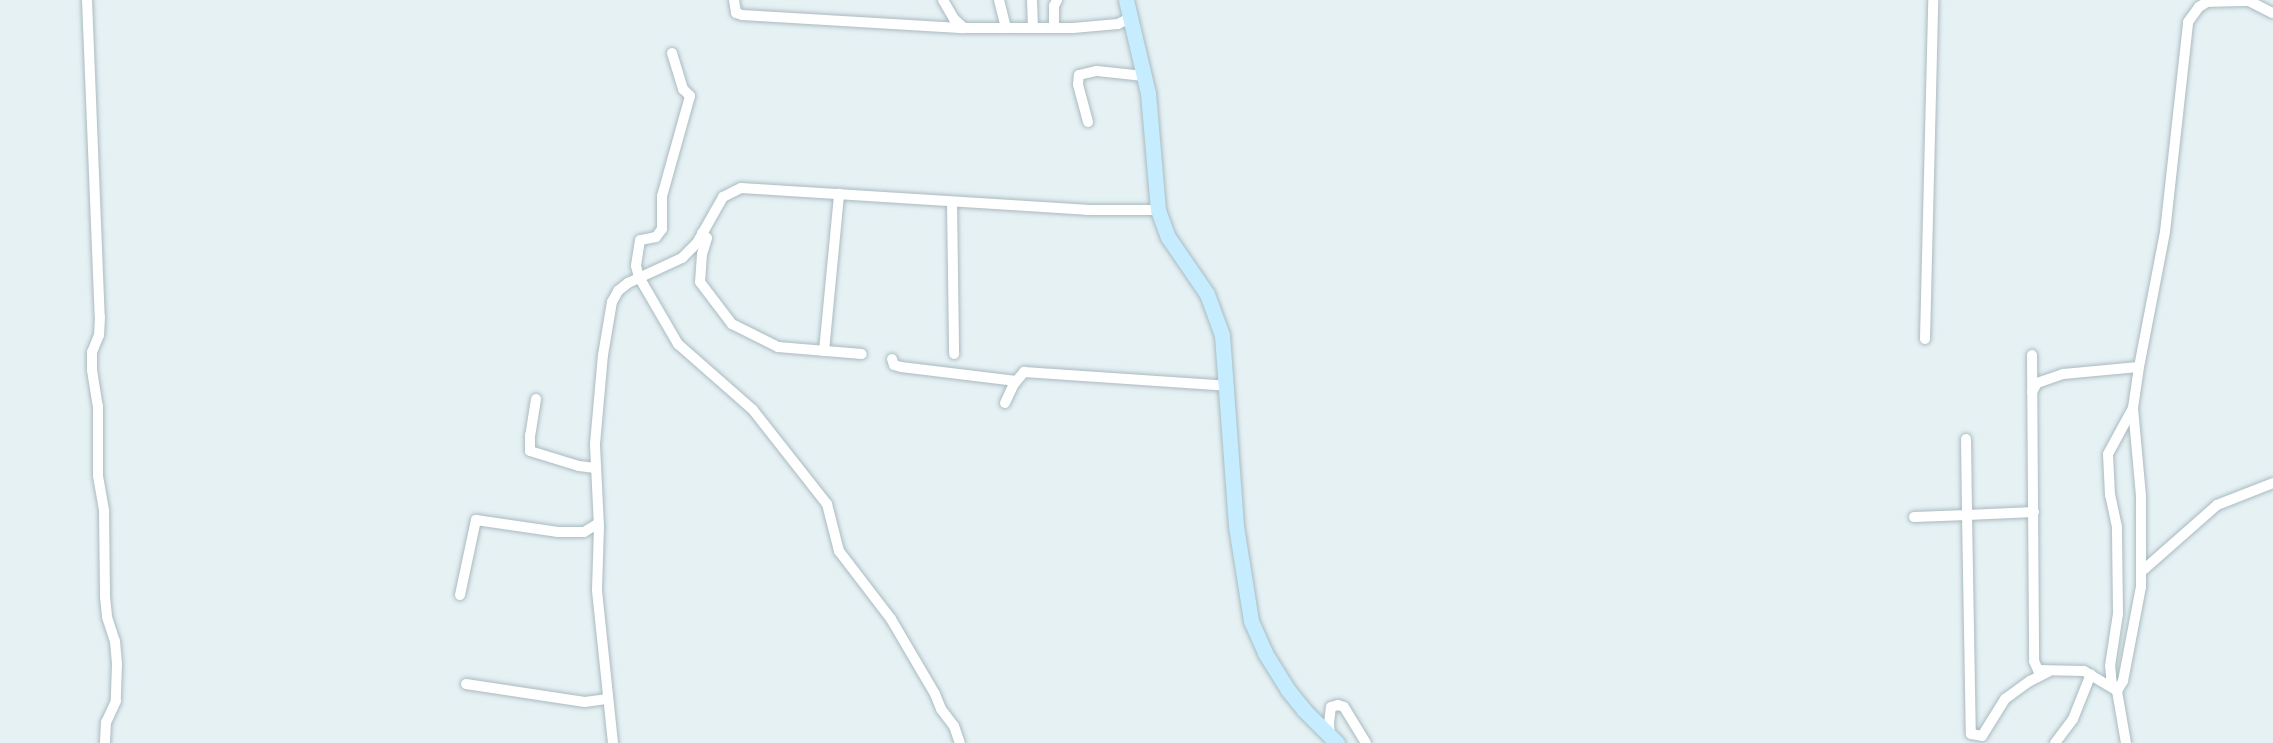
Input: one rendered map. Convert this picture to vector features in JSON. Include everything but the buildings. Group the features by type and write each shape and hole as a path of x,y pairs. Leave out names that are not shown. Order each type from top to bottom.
{"street":[{"path":"87,0 100,316 92,360 98,406 98,476 104,511 105,597 107,618 115,641 117,664 116,701 106,722 105,743"},
{"path":"734,0 736,13 742,15 964,28 1054,28 1118,24 1130,18"},
{"path":"943,0 954,19 964,28"},
{"path":"999,0 1002,21 1006,28"},
{"path":"1032,0 1033,28"},
{"path":"1054,28 1054,6 1057,0"},
{"path":"1126,0 1151,115 1158,210 1168,237 1207,294 1219,323 1227,386 1236,526 1251,621 1265,653 1288,690 1304,710 1334,739"},
{"path":"1924,339 1933,0"},
{"path":"2114,689 2123,681 2141,587 2141,496 2133,408 2165,232 2186,33 2194,13 2204,2 2248,0 2265,7"},
{"path":"672,52 683,89 690,96 662,196 662,229 656,237 640,240 636,266 639,278 678,344 753,410 827,504 839,551 891,619 935,694 941,709 954,726 960,743"},
{"path":"1088,122 1078,84 1079,75 1097,71 1144,76"},
{"path":"613,743 606,699 597,590 596,468 597,406 612,302 618,291 639,278 682,258 702,233 723,197 741,188 952,202 1158,210"},
{"path":"825,351 839,194"},
{"path":"952,202 954,354"},
{"path":"702,233 707,238 702,254 700,282 732,324 778,347 862,354"},
{"path":"2032,355 2034,661 2038,670 2073,669 2091,674 2114,689"},
{"path":"892,358 894,365 901,367 1016,381"},
{"path":"2032,392 2037,383 2063,374 2139,368"},
{"path":"1005,403 1016,381 1024,372 1227,386"},
{"path":"536,399 530,435 530,451 579,466 596,468"},
{"path":"2126,743 2110,666 2118,614 2118,527 2110,495 2108,453 2133,408"},
{"path":"1966,439 1971,734 1982,736 2005,699 2030,681 2054,670"},
{"path":"2141,572 2217,505 2273,483"},
{"path":"1914,517 2034,512"},
{"path":"460,595 476,520 558,532 584,532 598,524"},
{"path":"2055,743 2073,719 2091,674"},
{"path":"466,684 585,702 606,699"},
{"path":"1334,739 1331,707 1338,705 1344,707 1366,743"}]}
